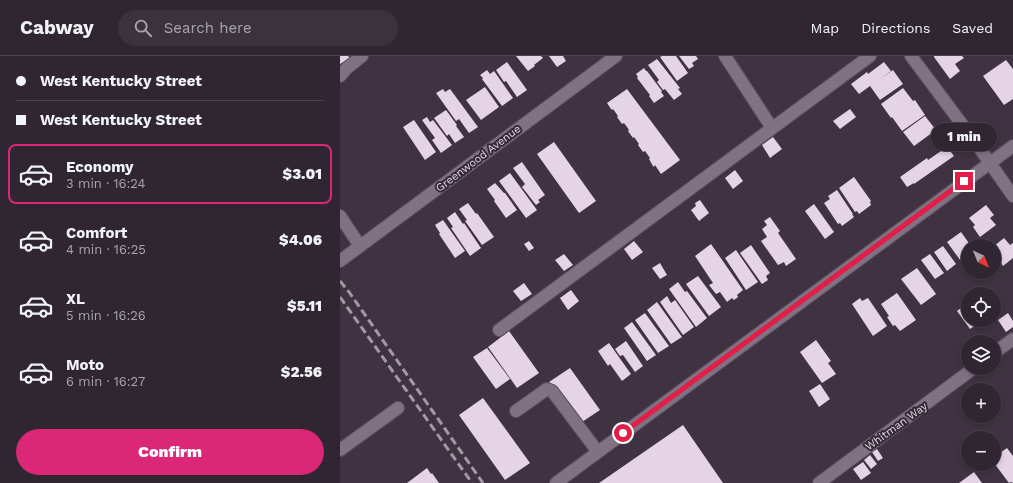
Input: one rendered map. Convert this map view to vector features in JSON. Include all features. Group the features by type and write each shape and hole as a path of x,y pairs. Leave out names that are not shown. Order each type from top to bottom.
{"street":[{"path":"340,76 347,68 362,56"},
{"name":"Greenwood Avenue","path":"340,261 616,56"},
{"path":"725,56 772,128"},
{"path":"499,330 870,56"},
{"path":"911,56 976,143 1013,196"},
{"path":"556,483 1013,146"},
{"path":"340,216 360,246"},
{"path":"1001,348 1013,339"},
{"name":"Whitman Way","path":"819,483 965,375"},
{"path":"516,411 548,390 552,391 598,452"},
{"path":"340,450 398,408"}],"building":[{"path":"340,56 348,56 350,58 340,64"},
{"path":"516,56 541,56 543,58 528,71"},
{"path":"549,56 563,56 566,61 557,67"},
{"path":"676,56 688,73 677,81 660,57"},
{"path":"679,56 696,56 698,59 692,63 694,66 689,69"},
{"path":"934,56 962,56 964,58 955,64 960,71 950,79"},
{"path":"657,59 680,88 678,89 682,94 674,100 657,82 659,80 648,65"},
{"path":"1006,60 1013,69 1013,99 1004,105 983,76"},
{"path":"507,62 527,90 517,97 496,70"},
{"path":"884,62 891,71 879,80 893,70 903,84 880,100 870,86 859,94 851,84"},
{"path":"644,68 662,91 661,92 664,96 654,103 637,78 638,77 636,74"},
{"path":"487,70 490,74 494,71 513,98 502,106 480,75"},
{"path":"485,87 499,107 481,120 466,100"},
{"path":"903,88 913,101 915,100 925,115 902,131 881,104"},
{"path":"443,89 445,92 450,89 478,127 469,133 459,119 456,121 436,93"},
{"path":"627,89 680,160 661,174 655,165 654,167 653,166 645,151 643,152 634,137 633,138 628,131 629,130 627,127 624,123 622,124 613,109 612,110 607,103"},
{"path":"850,109 856,117 840,129 833,121"},
{"path":"446,110 464,137 455,143 449,134 447,136 434,118"},
{"path":"925,116 936,130 914,146 903,132"},
{"path":"427,117 430,122 433,120 452,145 441,153 432,140 435,138 422,120"},
{"path":"414,120 436,152 425,160 403,127"},
{"path":"773,137 782,149 770,158 762,145"},
{"path":"554,142 596,201 579,213 537,154"},
{"path":"947,147 954,156 914,184 907,187 900,177 927,158 928,160"},
{"path":"522,162 545,195 538,200 540,202 536,205 522,187 525,184 513,168"},
{"path":"735,170 743,181 733,189 725,178"},
{"path":"510,173 537,210 526,218 499,181"},
{"path":"854,177 871,201 871,205 859,214 857,211 855,212 839,188"},
{"path":"495,183 505,193 517,210 506,218 487,189"},
{"path":"837,190 854,217 842,226 840,223 838,224 824,203 830,199 828,196"},
{"path":"700,200 709,213 699,221 691,210 696,206 695,203"},
{"path":"468,203 494,237 482,245 465,221 467,220 459,209"},
{"path":"814,204 834,232 825,239 805,211"},
{"path":"986,205 994,215 990,218 996,225 980,237 973,227 975,225 969,218"},
{"path":"455,212 481,248 470,256 451,228 453,227 447,218"},
{"path":"770,217 780,231 778,233 796,259 786,266 784,262 778,265 761,241 767,237 762,229 767,225 764,221"},
{"path":"443,220 465,251 455,258 439,234 440,233 435,225"},
{"path":"961,232 966,239 961,239 961,261 947,242"},
{"path":"1004,238 1010,245 1013,243 1013,258 1003,266 1001,263 1001,240"},
{"path":"529,241 534,248 529,251 524,244"},
{"path":"634,241 643,252 632,260 624,249"},
{"path":"711,244 743,290 734,300 732,298 727,302 720,292 716,294 709,285 713,283 695,256"},
{"path":"751,245 770,273 766,276 768,280 762,284 740,253"},
{"path":"943,246 956,264 947,271 934,252"},
{"path":"736,250 758,282 746,290 725,258"},
{"path":"564,254 573,265 564,271 555,260"},
{"path":"930,254 944,273 935,279 921,260"},
{"path":"660,263 667,275 660,279 652,268"},
{"path":"917,268 936,294 921,305 901,279"},
{"path":"698,276 721,307 709,316 686,284"},
{"path":"678,282 685,292 687,291 707,318 696,327 669,289"},
{"path":"524,283 532,294 521,301 513,291"},
{"path":"571,290 579,301 568,310 560,298"},
{"path":"897,293 916,320 900,331 895,325 893,326 887,317 889,316 881,304"},
{"path":"667,296 671,303 675,300 694,327 683,335 660,302"},
{"path":"860,298 862,301 868,298 887,326 873,336 852,304"},
{"path":"657,302 682,337 671,344 647,310"},
{"path":"961,308 961,317 957,311"},
{"path":"645,313 669,346 658,353 635,320"},
{"path":"1008,313 1013,321 1013,327 1006,332 1001,324 1001,318"},
{"path":"632,322 656,355 647,361 624,328"},
{"path":"509,331 539,373 517,388 488,347"},
{"path":"816,340 831,361 828,363 836,374 822,383 800,352"},
{"path":"626,341 643,366 635,372 623,355 620,356 615,349"},
{"path":"609,343 631,374 622,381 610,364 608,366 598,351"},
{"path":"487,348 510,379 496,389 473,357"},
{"path":"570,368 600,410 582,422 564,404 549,382"},
{"path":"820,384 830,399 819,407 809,391"},
{"path":"483,398 530,463 505,480 459,415"},
{"path":"683,425 723,483 599,483"},
{"path":"1007,448 1013,456 1013,483 1009,483 1000,471 1001,452"},
{"path":"877,449 883,458 878,461 872,452"},
{"path":"870,455 877,464 871,469 864,460"},
{"path":"863,462 871,473 861,480 853,469"},
{"path":"427,468 439,483 407,483"},
{"path":"974,472 982,483 959,483"}],"railway":[{"path":"340,281 483,483"},
{"path":"340,297 472,483"}],"route":[{"path":"623,433 964,181"}]}
